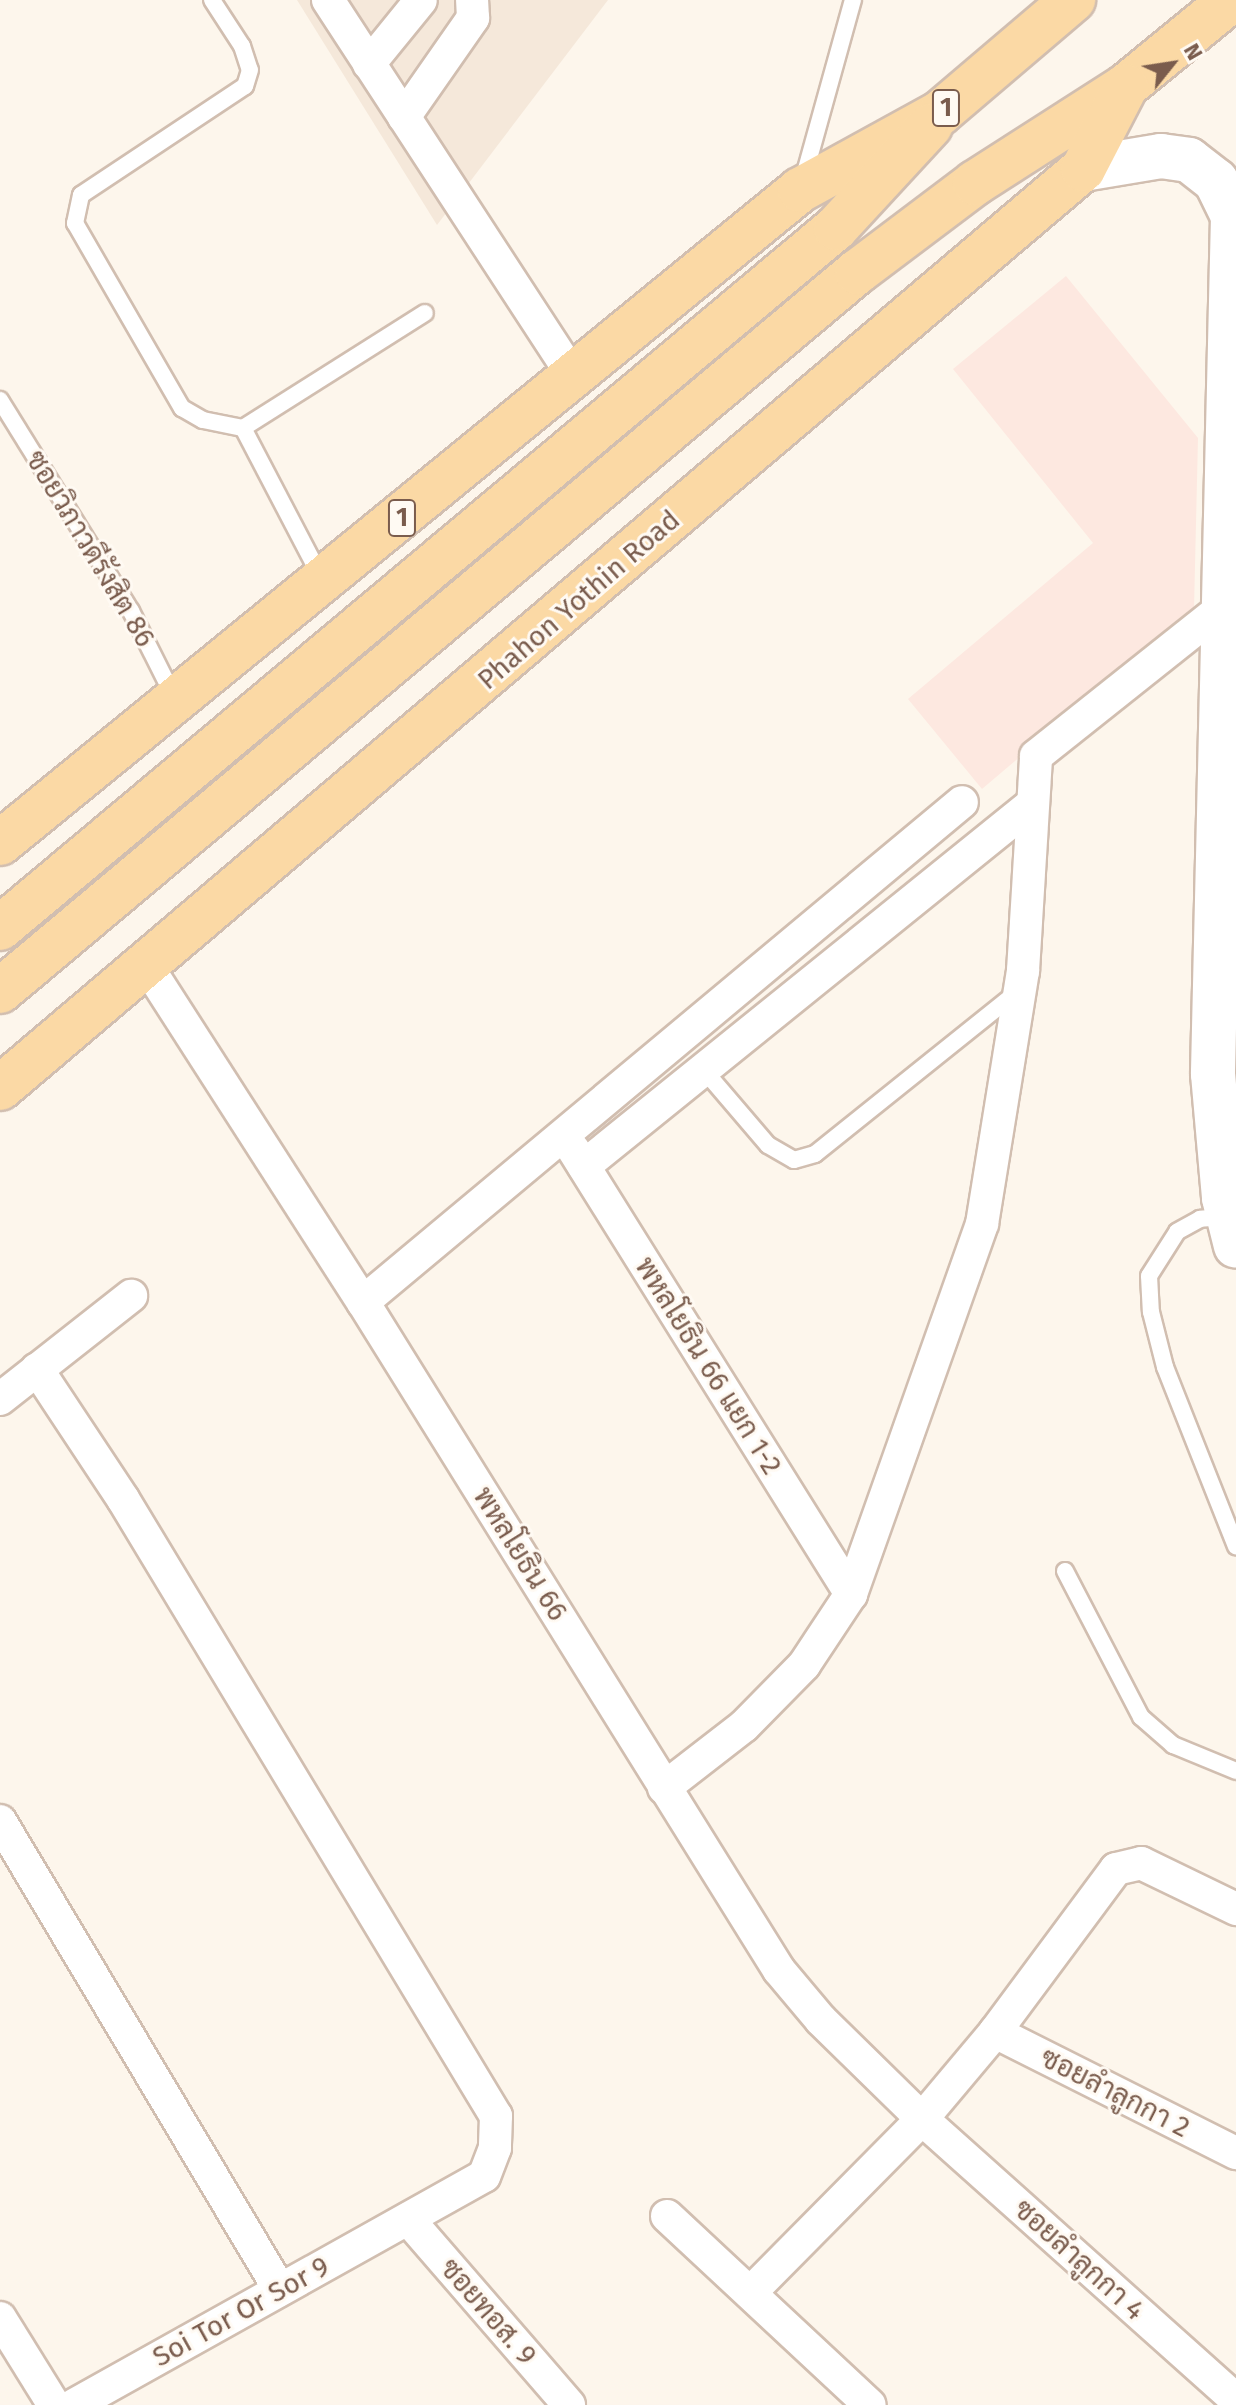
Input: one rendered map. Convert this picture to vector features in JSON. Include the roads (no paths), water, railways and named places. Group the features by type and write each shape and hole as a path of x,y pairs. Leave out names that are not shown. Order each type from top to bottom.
{"main road":[{"name":"1","path":"0,843 324,582 800,190 940,113 1073,0"},
{"name":"Phahon Yothin Road","path":"0,991 857,272 987,174 1126,86 1231,0"},
{"name":"Phahon Yothin Road","path":"0,1088 1083,169 1126,86"},
{"path":"9,921 836,228 940,113"},
{"path":"1083,169 1161,156 1189,160 1216,181 1233,216 1213,1074 1231,1232"}],"street":[{"path":"328,0 573,376"},
{"path":"369,64 421,0"},
{"path":"404,117 473,18 472,0"},
{"path":"664,1788 744,1726 804,1665 851,1594 982,1224 1019,990 1036,756 1223,607"},
{"path":"363,1302 566,1137 962,802"},
{"path":"584,1166 1031,805"},
{"name":"พหลโยธิน 66","path":"147,966 363,1302 779,1970 821,2020 922,2119"},
{"name":"พหลโยธิน 66 แยก 1-2","path":"566,1137 851,1594"},
{"path":"0,1399 131,1296"},
{"name":"Soi Tor Or Sor 9","path":"37,1369 123,1499 496,2116 495,2148 484,2176 75,2405"},
{"path":"0,1821 280,2290"},
{"path":"751,2292 922,2119 995,2032 1116,1869 1141,1863 1236,1909"},
{"name":"ซอยลำลูกกา 2","path":"995,2032 1236,2153"},
{"name":"ซอยลำลูกกา 4","path":"922,2119 1236,2400"},
{"path":"667,2216 870,2405"},
{"name":"ซอยทอส. 9","path":"408,2219 569,2405"},
{"path":"0,2318 54,2405"}],"lane":[{"path":"212,0 242,46 250,70 245,86 81,195 75,223 182,408 203,420 243,428 425,313"},
{"path":"800,190 853,0"},
{"name":"ซอยวิภาวดีรังสิต 86","path":"0,400 131,611 176,701"},
{"path":"243,428 324,582"},
{"path":"703,1069 768,1145 794,1160 815,1154 1019,990"},
{"path":"1231,1232 1200,1219 1177,1232 1149,1276 1151,1312 1165,1367 1236,1546"},
{"path":"1065,1571 1141,1717 1173,1745 1236,1771"}]}
